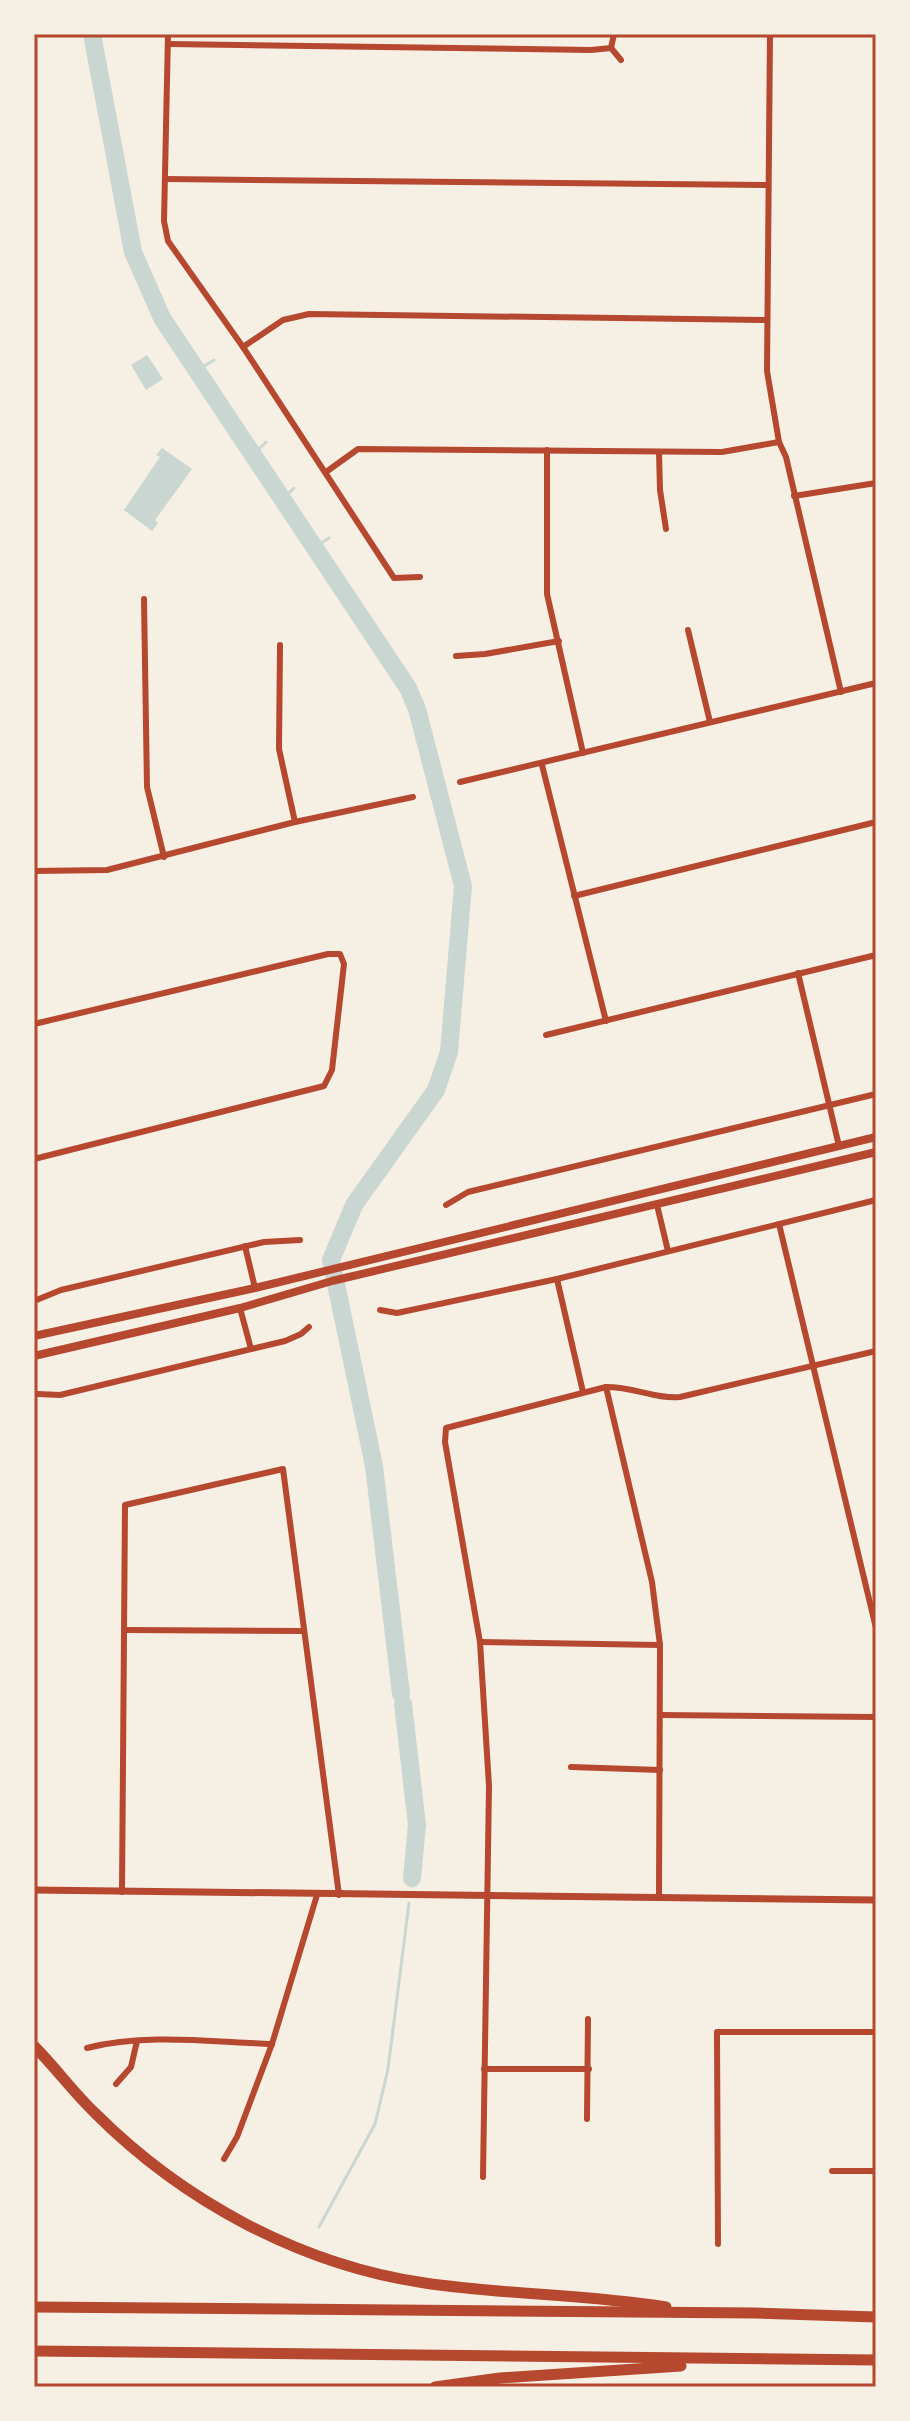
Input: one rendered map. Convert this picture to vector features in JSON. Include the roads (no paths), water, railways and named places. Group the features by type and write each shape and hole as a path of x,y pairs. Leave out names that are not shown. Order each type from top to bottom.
{"highway":[{"path":"34,2043 95,2113 160,2169 232,2216 300,2248 375,2273 422,2283 503,2293 644,2303 706,2313"},
{"path":"34,2307 876,2317"},
{"path":"34,2351 876,2360"},
{"path":"435,2387 544,2375 771,2360"}],"main road":[{"path":"34,1336 255,1288 876,1137"},
{"path":"839,1146 840,1160"},
{"path":"34,1356 240,1308 348,1277 876,1152"},
{"path":"652,1192 657,1205"},
{"path":"255,1288 259,1303"},
{"path":"236,1292 240,1308"}],"street":[{"path":"168,34 164,221 168,241 243,347 394,578 420,577"},
{"path":"611,48 614,34"},
{"path":"770,34 767,371 779,442 786,457 841,692"},
{"path":"168,44 611,48 621,60"},
{"path":"166,179 768,185"},
{"path":"243,347 283,320 309,314 766,320"},
{"path":"326,472 358,449 722,452 779,442"},
{"path":"547,450 547,594 583,753"},
{"path":"659,452 660,490 666,529"},
{"path":"794,496 876,483"},
{"path":"144,599 147,787 164,857"},
{"path":"688,630 710,722"},
{"path":"456,656 559,641"},
{"path":"280,645 279,749 295,822"},
{"path":"460,782 542,765 876,683"},
{"path":"542,765 606,1021"},
{"path":"34,871 92,871 164,857 295,822 413,797"},
{"path":"574,896 876,822"},
{"path":"34,1024 328,954 340,954 344,964 332,1070 324,1086 34,1159"},
{"path":"546,1035 876,955"},
{"path":"798,973 839,1146"},
{"path":"446,1205 468,1192 876,1094"},
{"path":"380,1310 397,1313 557,1279 876,1200"},
{"path":"657,1205 668,1251"},
{"path":"779,1224 876,1628"},
{"path":"34,1301 61,1290 245,1246 283,1239 300,1240"},
{"path":"245,1246 255,1288"},
{"path":"557,1279 583,1392"},
{"path":"240,1308 251,1349"},
{"path":"38,1394 60,1395 251,1349 294,1337 309,1327"},
{"path":"483,2177 489,1786 480,1642 445,1442 446,1428 606,1387 629,1387 666,1398 680,1397 876,1351"},
{"path":"606,1387 652,1582 660,1645 659,1898"},
{"path":"122,1892 125,1505 283,1469 339,1895"},
{"path":"125,1630 304,1631"},
{"path":"480,1642 660,1645"},
{"path":"660,1715 876,1717"},
{"path":"571,1767 660,1770"},
{"path":"34,1890 876,1900"},
{"path":"224,2159 237,2137 272,2044 317,1895"},
{"path":"587,2119 588,2019"},
{"path":"718,2244 717,2032 876,2032"},
{"path":"87,2048 137,2041 272,2044"},
{"path":"116,2084 131,2067 137,2041"},
{"path":"484,2069 589,2069"},
{"path":"832,2171 876,2171"}],"waterway":[{"path":"92,34 133,252 162,318 408,688 417,709 463,886 449,1052 436,1090 354,1205 331,1260 374,1466 401,1694"},
{"path":"196,371 214,360"},
{"path":"232,438 244,443"},
{"path":"252,456 266,442"},
{"path":"282,500 294,488"},
{"path":"314,548 329,538"},
{"path":"403,1704 417,1825 412,1878"},
{"path":"411,1886 412,1878"},
{"path":"319,2227 375,2124 388,2069 409,1903"}]}
